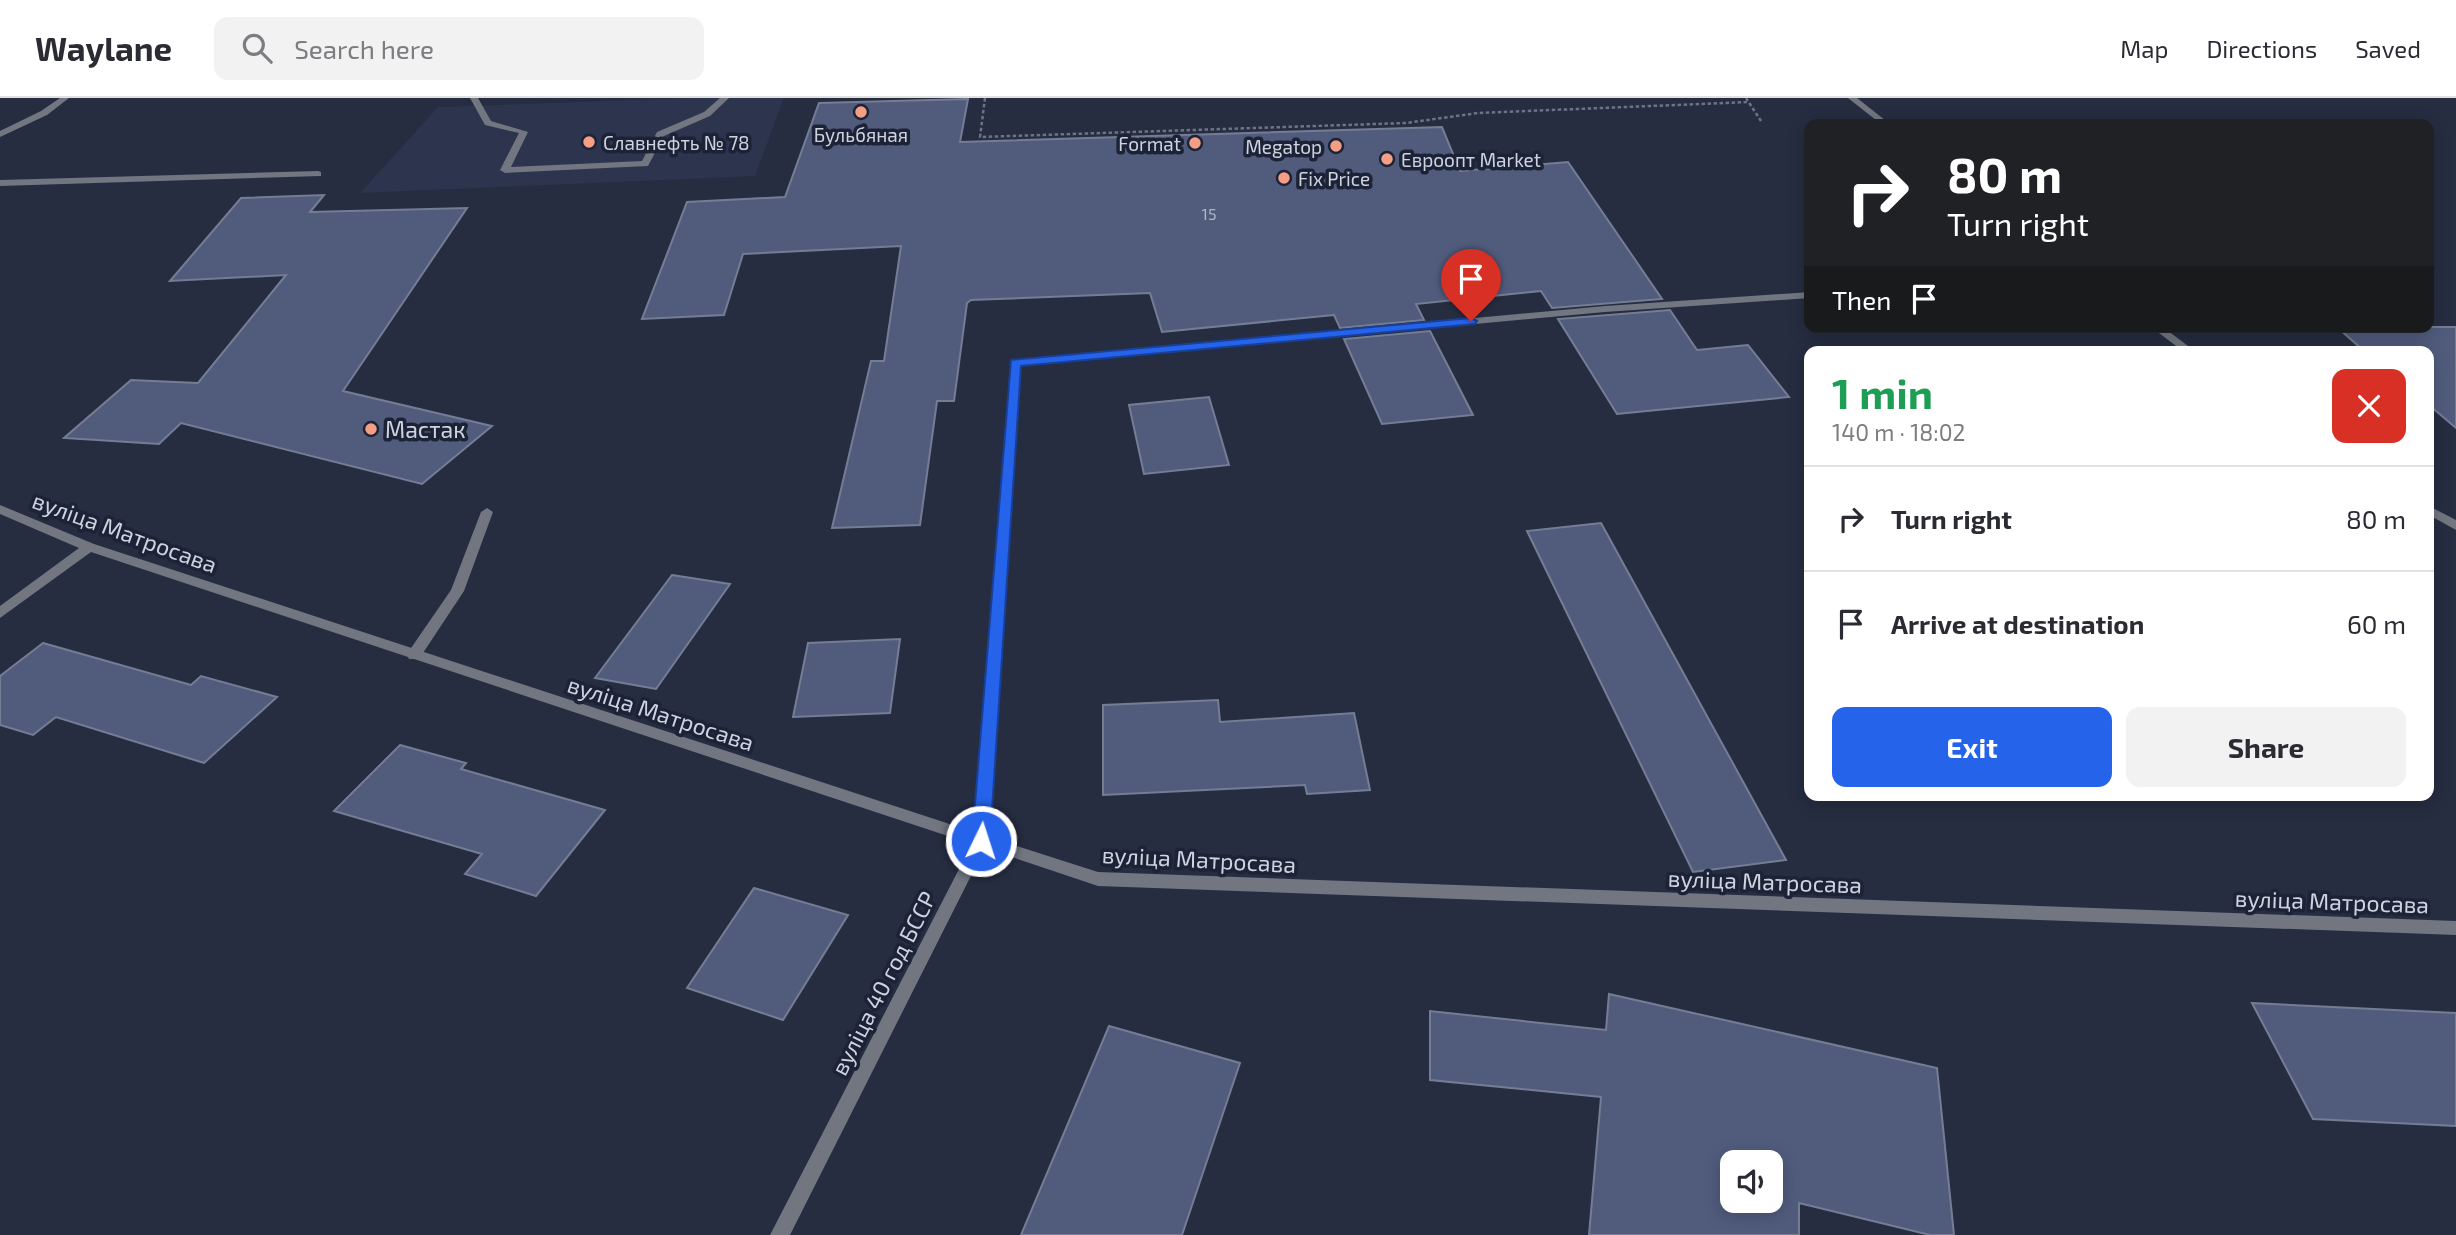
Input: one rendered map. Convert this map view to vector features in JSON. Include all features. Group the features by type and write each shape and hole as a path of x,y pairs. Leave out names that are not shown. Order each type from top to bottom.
{"street":[{"path":"0,134 44,113 65,98"},
{"path":"474,98 488,123 524,132 505,170 645,163 660,134 706,114 725,98"},
{"path":"1852,98 1879,119"},
{"path":"0,183 318,174"},
{"name":"вуліца 40 год БССР","path":"780,1235 981,841 1015,363 1605,309 1804,295"},
{"path":"2164,333 2183,346"},
{"name":"вуліца Матросава","path":"0,509 89,547 1098,879 2456,928"},
{"path":"414,655 457,591 487,512"},
{"path":"2434,513 2456,526"},
{"path":"0,613 89,547"}],"path":[{"path":"985,98 980,137 1406,123 1478,113 1749,103"},
{"path":"1746,98 1761,121"}],"shaded area":[{"path":"691,98 784,98 755,176 360,193 438,107"}],"building":[{"path":"968,99 960,142 1442,127 1460,171 1568,162 1662,299 1552,308 1541,291 1416,304 1424,320 1340,328 1334,315 1162,332 1150,293 971,300 967,303 954,401 937,401 920,525 832,528 871,361 884,361 901,246 743,254 724,315 642,319 687,202 785,197 819,103"},
{"path":"324,195 310,212 467,208 343,391 492,426 422,484 181,423 159,444 64,438 131,380 198,383 286,275 170,281 241,198"},
{"path":"1670,310 1697,350 1748,345 1789,397 1617,414 1558,319"},
{"path":"2434,327 2456,327 2456,428 2434,409 2434,346 2358,346 2344,333 2434,333"},
{"path":"1430,331 1473,415 1382,424 1344,339"},
{"path":"1209,397 1229,465 1144,474 1129,405"},
{"path":"1601,523 1786,860 1693,872 1527,531"},
{"path":"672,575 730,584 656,689 595,678"},
{"path":"900,639 890,713 793,717 808,643"},
{"path":"43,643 191,685 201,676 277,697 204,763 56,717 33,735 0,725 0,676"},
{"path":"1218,700 1220,722 1354,713 1370,790 1307,794 1305,785 1103,795 1103,705"},
{"path":"400,745 466,763 461,769 605,810 536,896 465,874 482,854 334,811"},
{"path":"754,888 848,915 783,1020 687,988"},
{"path":"1609,994 1937,1068 1954,1235 1930,1235 1799,1203 1799,1235 1589,1235 1601,1097 1430,1080 1430,1011 1606,1030"},
{"path":"2252,1003 2456,1013 2456,1126 2313,1119"},
{"path":"1109,1026 1240,1063 1182,1235 1021,1235"}],"place":[{"name":"Бульбяная","path":"861,112"},
{"name":"Славнефть № 78","path":"589,142"},
{"name":"Format","path":"1195,143"},
{"name":"Megatop","path":"1336,146"},
{"name":"Евроопт Market","path":"1387,159"},
{"name":"Fix Price","path":"1284,178"},
{"name":"Мастак","path":"371,429"}],"route":[{"path":"981,841 1015,363 1471,321"}]}
